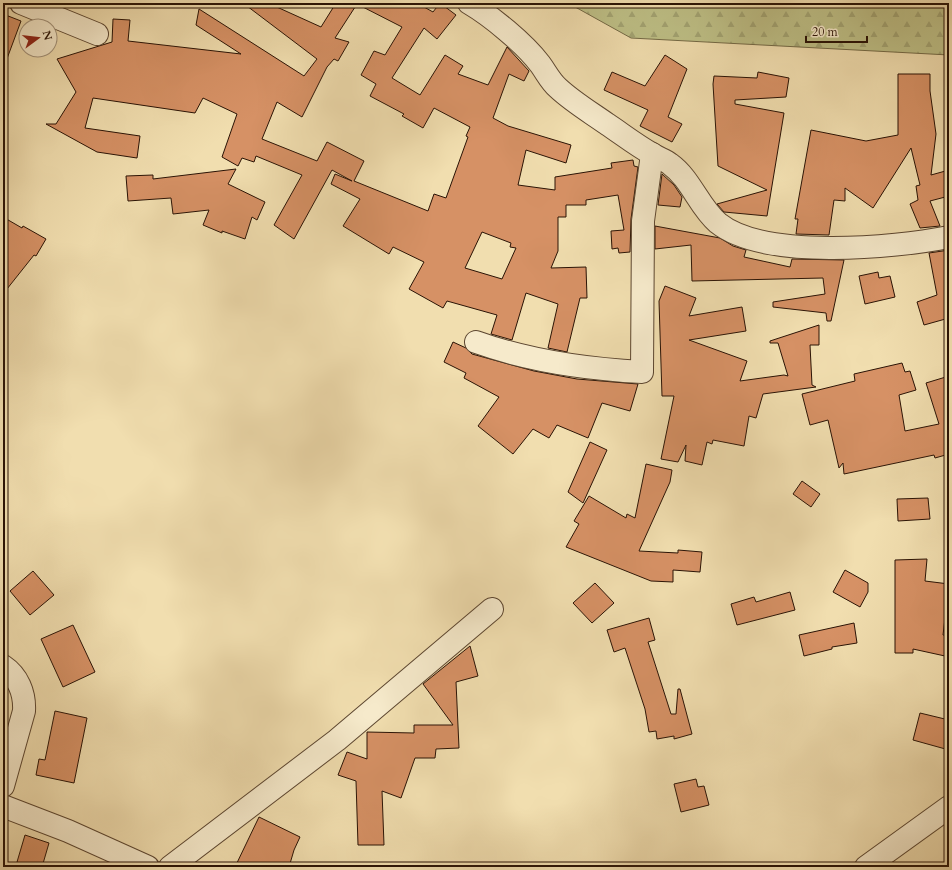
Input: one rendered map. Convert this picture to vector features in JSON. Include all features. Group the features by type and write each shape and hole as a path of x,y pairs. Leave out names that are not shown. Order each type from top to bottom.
{"street":[{"path":"21,3 97,34"},
{"path":"469,3 483,12 540,63 556,87 574,103 671,165 677,170 718,223 750,240 800,246 850,248 923,242 949,237"},
{"path":"476,342 510,353 561,364 603,370 642,372 643,220 652,154"},
{"path":"170,867 337,740 492,609"},
{"path":"3,666 16,678 22,690 24,702 24,711 3,786"},
{"path":"3,806 54,826 148,867"},
{"path":"866,867 949,807"}],"green space":[{"path":"568,3 949,3 949,55 631,38"}],"building":[{"path":"243,3 268,3 321,27 336,3 417,3 433,12 440,3 456,15 437,39 424,28 392,78 420,95 445,55 463,66 458,74 488,85 507,47 529,71 524,81 509,74 493,118 508,126 571,145 566,163 526,150 518,185 555,190 555,177 612,168 611,163 633,160 634,166 638,167 631,219 630,252 619,253 618,248 612,249 611,231 624,230 618,195 586,200 586,205 566,205 566,217 558,217 558,251 551,268 586,267 587,298 580,298 567,352 548,348 558,304 526,293 512,340 491,334 497,315 447,301 443,308 409,289 424,262 393,247 389,254 343,226 360,199 331,184 335,174 352,181 332,170 294,239 274,225 302,175 256,156 254,162 242,158 238,166 222,157 237,114 203,98 195,113 93,98 85,128 140,136 137,158 97,152 46,124 56,124 76,92 57,59 112,42 113,19 130,20 128,41 241,54 196,25 199,9 304,76 317,59","holes":["357,4 402,27 385,55 374,51 361,75 376,84 370,96 404,114 402,116 423,128 434,108 470,127 466,136 468,137 446,198 434,194 428,211 354,181 364,161 327,142 317,161 262,139 277,102 302,117 327,67 334,59 338,61 349,42 335,38","482,232 511,243 510,247 516,248 502,279 465,268"]},
{"path":"3,14 18,20 18,29 5,64 3,64"},
{"path":"665,55 687,69 668,117 682,124 672,142 640,126 648,110 604,90 612,72 645,86"},
{"path":"758,72 789,78 786,97 735,100 735,104 784,113 767,216 724,212 717,204 767,190 718,166 713,84 714,76 757,78"},
{"path":"898,74 930,74 930,91 936,134 931,175 949,170 949,196 930,201 940,226 920,228 910,204 918,200 916,186 920,185 911,148 873,208 845,188 845,201 834,200 829,235 796,234 798,219 795,219 811,130 866,141 898,135"},
{"path":"236,169 228,184 265,202 257,220 252,217 245,239 222,231 222,233 203,225 209,210 173,214 171,198 128,201 126,176 153,175 153,179"},
{"path":"662,174 674,185 682,197 680,207 658,205"},
{"path":"3,217 46,239 36,256 34,255 3,294"},
{"path":"655,226 720,238 733,246 746,250 744,257 790,267 792,259 844,260 831,321 827,321 826,313 773,307 773,302 825,294 823,278 692,281 691,245 655,249"},
{"path":"949,250 949,318 924,325 917,302 937,295 929,253"},
{"path":"878,272 879,278 890,276 895,297 865,304 859,276"},
{"path":"665,286 696,298 689,316 742,307 746,331 689,340 747,361 740,381 784,375 788,376 778,343 770,343 770,341 819,325 819,345 810,345 812,385 816,387 763,394 756,418 749,416 744,446 713,440 712,444 707,442 702,465 685,461 686,445 678,462 661,459 674,396 662,396 659,301"},
{"path":"453,342 466,348 472,354 534,371 577,379 638,384 630,411 602,403 588,438 557,425 549,438 533,429 513,454 478,426 499,397 464,378 466,373 444,362"},
{"path":"902,363 905,372 910,371 916,390 899,395 905,431 939,424 926,383 949,376 949,454 935,458 934,455 844,474 843,463 839,468 828,420 810,425 802,394 855,381 854,374"},
{"path":"590,442 607,450 583,503 568,492"},
{"path":"646,464 672,470 670,482 639,551 678,553 678,550 702,552 700,572 673,570 673,582 651,581 566,547 579,524 574,521 589,496 626,518 627,514 635,518"},
{"path":"802,481 820,494 811,507 793,494"},
{"path":"928,498 930,519 898,521 897,499"},
{"path":"927,559 925,581 949,584 943,635 949,636 945,656 913,649 913,653 895,653 895,560"},
{"path":"845,570 868,583 868,592 860,607 833,592"},
{"path":"33,571 54,595 30,615 10,591"},
{"path":"595,583 614,603 592,623 573,603"},
{"path":"790,592 795,610 737,625 731,604 754,597 756,602"},
{"path":"649,618 655,640 648,642 671,714 676,714 678,689 680,689 692,734 674,739 674,736 657,739 656,731 649,732 645,709 625,648 614,652 607,630"},
{"path":"854,623 857,643 832,647 832,649 804,656 799,635"},
{"path":"73,625 95,672 63,687 41,639"},
{"path":"470,646 478,676 456,682 459,748 436,749 435,758 415,758 401,798 382,791 384,845 358,845 356,781 338,775 347,752 367,759 367,732 414,733 414,725 453,725 423,684"},
{"path":"55,711 87,718 74,783 36,775 39,759 45,760"},
{"path":"920,713 949,720 949,750 913,740"},
{"path":"696,779 698,787 704,786 709,805 681,812 674,784"},
{"path":"259,817 300,837 289,867 235,867"},
{"path":"25,835 49,843 42,867 33,867 17,862"}]}
